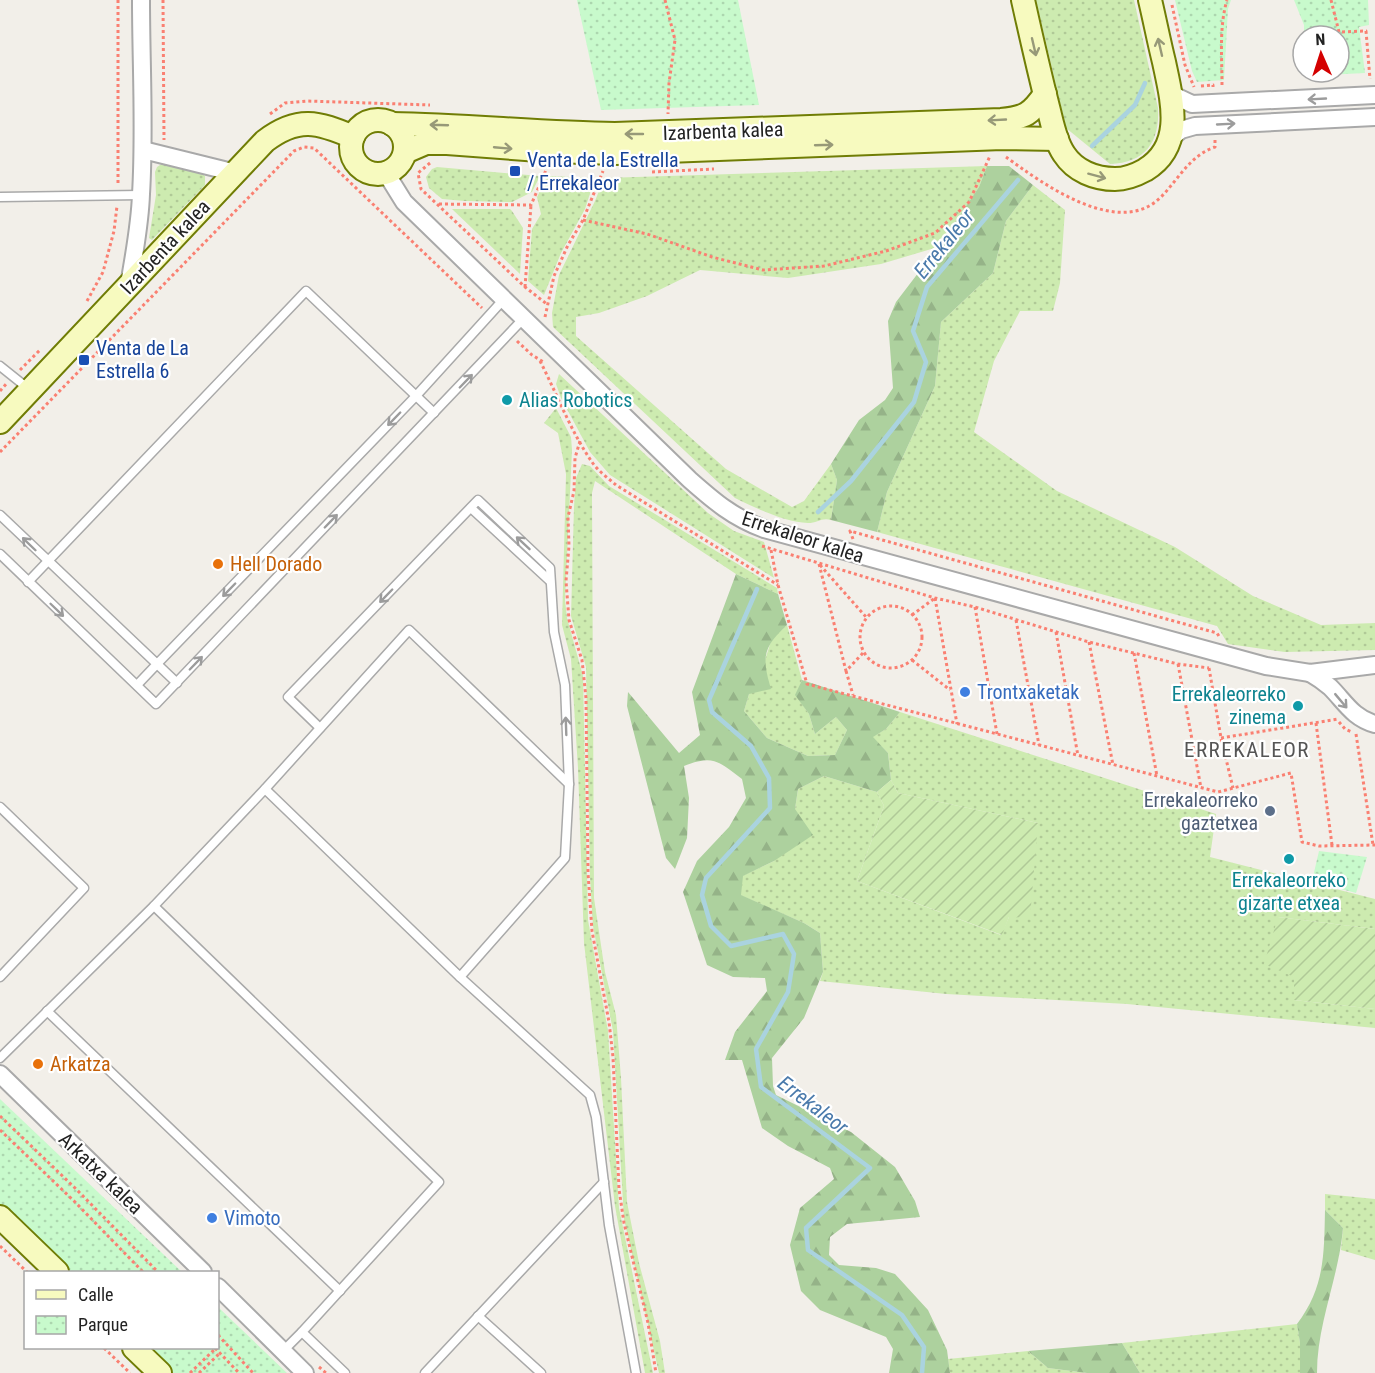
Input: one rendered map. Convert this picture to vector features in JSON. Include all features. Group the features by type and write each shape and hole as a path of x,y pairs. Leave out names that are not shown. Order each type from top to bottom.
{"main road":[{"path":"1023,0 1045,94 1057,139 1063,152 1071,164 1094,176 1118,179 1139,174 1161,157 1171,138 1174,124 1171,94 1150,0"},
{"name":"Izarbenta kalea","path":"392,124 447,125 565,134 615,134 1001,120 1019,118 1028,114 1045,94"},
{"path":"374,121 392,124 402,134 405,152 401,161 386,173 374,174 363,169 355,160 351,149 353,137 358,129 374,121"},
{"name":"Izarbenta kalea","path":"0,422 22,383 129,286 266,141 290,126 306,123 325,125 353,137"},
{"name":"Izarbenta kalea","path":"405,152 426,143 447,143 552,152 614,163 1002,138 1057,139"},
{"path":"0,1217 56,1271"},
{"path":"136,1349 160,1373"}],"street":[{"path":"129,286 138,234 143,150 141,0"},
{"path":"1171,94 1192,104 1212,104 1372,87"},
{"path":"1171,138 1181,130 1213,125 1375,117"},
{"path":"143,150 236,173"},
{"name":"Errekaleor kalea","path":"386,173 404,202 689,479 742,521 764,529 1266,666 1310,673 1375,665"},
{"name":"Errekaleor kalea","path":"1310,673 1329,686 1350,711 1364,721 1375,724"},
{"name":"Arkatxa kalea","path":"0,1074 202,1271"},
{"path":"219,1288 305,1373"}],"lane":[{"path":"0,197 141,195"},
{"path":"28,582 306,291 434,413"},
{"path":"136,685 415,397 504,299"},
{"path":"0,554 156,705 524,318"},
{"path":"0,366 22,383"},
{"path":"320,728 288,697 478,500 549,568 554,632 565,685 569,784 564,858 460,977"},
{"path":"0,515 177,683"},
{"path":"0,1058 154,906 265,789 409,630 569,784"},
{"path":"265,789 460,977 590,1095 596,1117 609,1225 636,1373"},
{"path":"0,807 84,888 0,977"},
{"path":"154,906 439,1182 303,1332 283,1351"},
{"path":"47,1011 340,1291"},
{"path":"425,1373 604,1182"},
{"path":"478,1316 541,1373"},
{"path":"303,1332 345,1373"}],"path":[{"path":"83,309 102,272 114,231 118,196 118,0"},
{"path":"163,0 164,145"},
{"path":"665,0 675,40 669,83 668,114"},
{"path":"1171,0 1185,65 1194,87 1213,85 1212,104"},
{"path":"1222,85 1222,42 1224,9 1227,0"},
{"path":"1331,0 1337,24"},
{"path":"1351,32 1366,31 1372,87"},
{"path":"268,116 285,103 307,101 407,103 438,106"},
{"path":"1002,138 1003,154 1042,182 1077,202 1119,213 1143,210 1161,198 1187,166 1204,151 1215,147 1213,125"},
{"path":"0,452 294,151 304,147 314,148 489,315"},
{"path":"583,220 647,234 711,257 763,270 824,266 886,251 935,233 969,202 990,156 978,156"},
{"path":"437,163 430,162 418,173 421,189 525,287 548,305"},
{"path":"542,335 554,276 568,245 583,220 602,173 614,163"},
{"path":"602,173 614,163"},
{"path":"645,172 724,169"},
{"path":"525,287 531,205 546,170 557,171"},
{"path":"438,204 531,205"},
{"path":"510,334 540,359 593,464 616,485 778,585"},
{"path":"0,391 22,383 43,348"},
{"path":"580,441 575,458 574,491 568,517 569,546 566,581 569,620 582,660 586,698 588,873 592,931 612,1046 619,1189 624,1223 648,1323 656,1373"},
{"path":"844,538 854,541 850,531 1217,633 1221,639"},
{"path":"771,550 778,585 807,684 1218,792 1291,773 1302,842 1319,846 1374,845 1356,734"},
{"path":"854,697 819,564 867,618"},
{"path":"935,598 957,724"},
{"path":"912,615 935,598 975,607 1134,654 1209,668 1221,738 1233,788"},
{"path":"894,606 912,615 921,632 918,652 904,665 886,668 877,665 864,652 860,634 867,618 884,607 894,606"},
{"path":"975,607 997,734"},
{"path":"1016,620 1039,745"},
{"path":"1056,632 1078,756"},
{"path":"1089,642 1113,765"},
{"path":"846,671 864,652"},
{"path":"1134,654 1157,776"},
{"path":"912,660 950,690"},
{"path":"1178,664 1201,788"},
{"path":"1221,738 1338,719"},
{"path":"1316,723 1332,845"},
{"path":"0,1116 157,1271"},
{"path":"0,1130 142,1271"},
{"path":"0,1246 26,1271"},
{"path":"219,1336 253,1373"},
{"path":"219,1344 223,1341"},
{"path":"106,1349 130,1373"},
{"path":"190,1373 214,1349"},
{"path":"217,1349 239,1373"},
{"path":"199,1373 220,1353"}],"green space":[{"path":"577,0 738,0 759,105 601,110"},
{"path":"1036,0 1134,0 1158,108 1158,120 1153,140 1141,155 1133,160 1110,164 1066,128"},
{"path":"1175,0 1231,0 1228,9 1224,80 1197,82 1192,71"},
{"path":"1294,0 1368,0 1369,25 1359,27 1365,73 1351,74 1351,24 1304,24"},
{"path":"163,163 198,171 205,176 205,185 152,240 149,238 156,195 155,172 157,167"},
{"path":"987,166 979,187 938,247 881,264 788,278 700,270 647,296 599,313 576,317 576,336 726,469 792,507 804,501 831,464 837,480 831,520 808,523 789,520 735,498 553,327 552,313 559,275 604,178"},
{"path":"987,166 1009,166 1033,185 1006,221 993,273 941,322 935,386 887,492 877,532 831,520 837,480 831,464 859,420 885,400 893,388 888,321 896,302 938,247 979,187"},
{"path":"437,167 540,176 532,192 512,202 442,199 429,188 426,177 432,169"},
{"path":"548,176 595,178 585,209 561,253 544,295 528,281 532,229 541,214 537,197"},
{"path":"1033,185 1065,210 1060,283 1053,311 1020,311 994,361 974,432 1057,491 1175,547 1253,596 1321,625 1375,623 1375,650 1285,652 1228,644 1217,626 877,532 887,492 935,386 941,322 993,273 1006,221"},
{"path":"452,209 510,209 523,228 520,274"},
{"path":"559,374 708,513 734,531 764,542 774,578 610,475 590,452 561,398 556,384"},
{"path":"556,408 571,437 572,450 565,600 567,618 583,676 588,920 608,1031 619,1208 653,1373 645,1373 615,1206 584,943 578,768 571,659 562,625 566,474 558,433 544,423"},
{"path":"582,464 590,466 609,486 777,588 778,594 736,574 595,481 592,493 594,898 605,972 616,1015 627,1202 639,1263 660,1341 665,1373 659,1373 624,1219 613,1031 593,926 586,667 571,616 576,478"},
{"path":"736,574 778,594 787,625 773,640 766,654 766,669 771,689 749,694 744,711 767,738 808,756 835,755 847,730 836,717 815,734 809,714 795,695 802,680 900,712 886,729 873,737 888,753 891,780 877,792 824,776 798,789 795,809 813,835 774,861 743,876 741,895 804,923 820,933 823,972 804,1018 772,1058 773,1086 776,1095 851,1132 895,1167 915,1201 920,1217 847,1224 830,1237 829,1255 839,1265 876,1268 895,1274 928,1310 947,1350 950,1373 889,1373 893,1349 886,1337 820,1310 801,1291 790,1245 800,1208 834,1179 830,1168 788,1146 762,1128 742,1060 725,1060 735,1032 767,991 765,978 733,977 707,965 683,892 697,861 729,827 746,798 742,779 721,764 709,760 684,766 689,798 687,838 675,869 666,858 627,706 628,692 679,753 700,735 692,692"},
{"path":"787,625 802,680 796,695 809,714 815,734 836,717 847,730 835,755 808,756 767,738 744,711 772,638"},
{"path":"900,712 1216,814 1210,857 1375,899 1375,929 1278,917 1294,977 1294,1000 1375,1009 1375,1028 1127,1004 946,994 820,981 823,972 820,933 804,923 740,895 742,876 774,861 795,809 798,789 824,776 877,792 884,806 857,881 1001,935 1009,917 1038,823 898,793 891,780 888,753 872,737 886,729"},
{"path":"891,780 898,793 1038,823 1030,918 1009,917 1002,935 857,881 884,806 877,792"},
{"path":"1319,851 1367,857 1356,893 1312,881"},
{"path":"1278,917 1375,929 1375,1009 1294,1000 1294,977 1264,964"},
{"path":"0,1099 181,1271 68,1271 0,1206"},
{"path":"1325,1194 1375,1199 1375,1260 1341,1250 1343,1228 1325,1210"},
{"path":"1325,1210 1343,1228 1341,1246 1320,1336 1317,1373 1300,1373 1300,1343 1297,1324 1313,1297 1318,1283 1323,1256"},
{"path":"219,1308 287,1373 173,1373 148,1349 219,1349"},
{"path":"1297,1324 1300,1343 1300,1373 1140,1373 1122,1343"},
{"path":"1122,1343 1140,1373 1087,1373 1048,1368 1028,1351"},
{"path":"1028,1351 1048,1368 1087,1373 950,1373 948,1359"}],"waterway":[{"path":"1092,146 1135,105 1145,83"},
{"name":"Errekaleor","path":"818,512 851,481 914,402 926,362 913,331 927,287 1018,180"},
{"name":"Errekaleor","path":"757,589 709,700 712,712 751,746 769,778 770,808 706,878 702,895 711,926 731,946 783,934 794,954 788,992 756,1049 761,1087 870,1168 806,1228 808,1250 902,1315 924,1347 922,1373"}],"place":[{"name":"Venta de la Estrella / Errekaleor","path":"515,171"},
{"name":"Venta de La Estrella 6","path":"84,360"},
{"name":"Alias Robotics","path":"507,400"},
{"name":"Hell Dorado","path":"218,564"},
{"name":"Trontxaketak","path":"965,692"},
{"name":"Errekaleorreko zinema","path":"1298,706"},
{"name":"Errekaleorreko gaztetxea","path":"1270,811"},
{"name":"Errekaleorreko gizarte etxea","path":"1289,859"},
{"name":"Arkatza","path":"38,1064"},
{"name":"Vimoto","path":"212,1218"}],"district":[{"name":"ERREKALEOR","path":"1247,750"}]}
